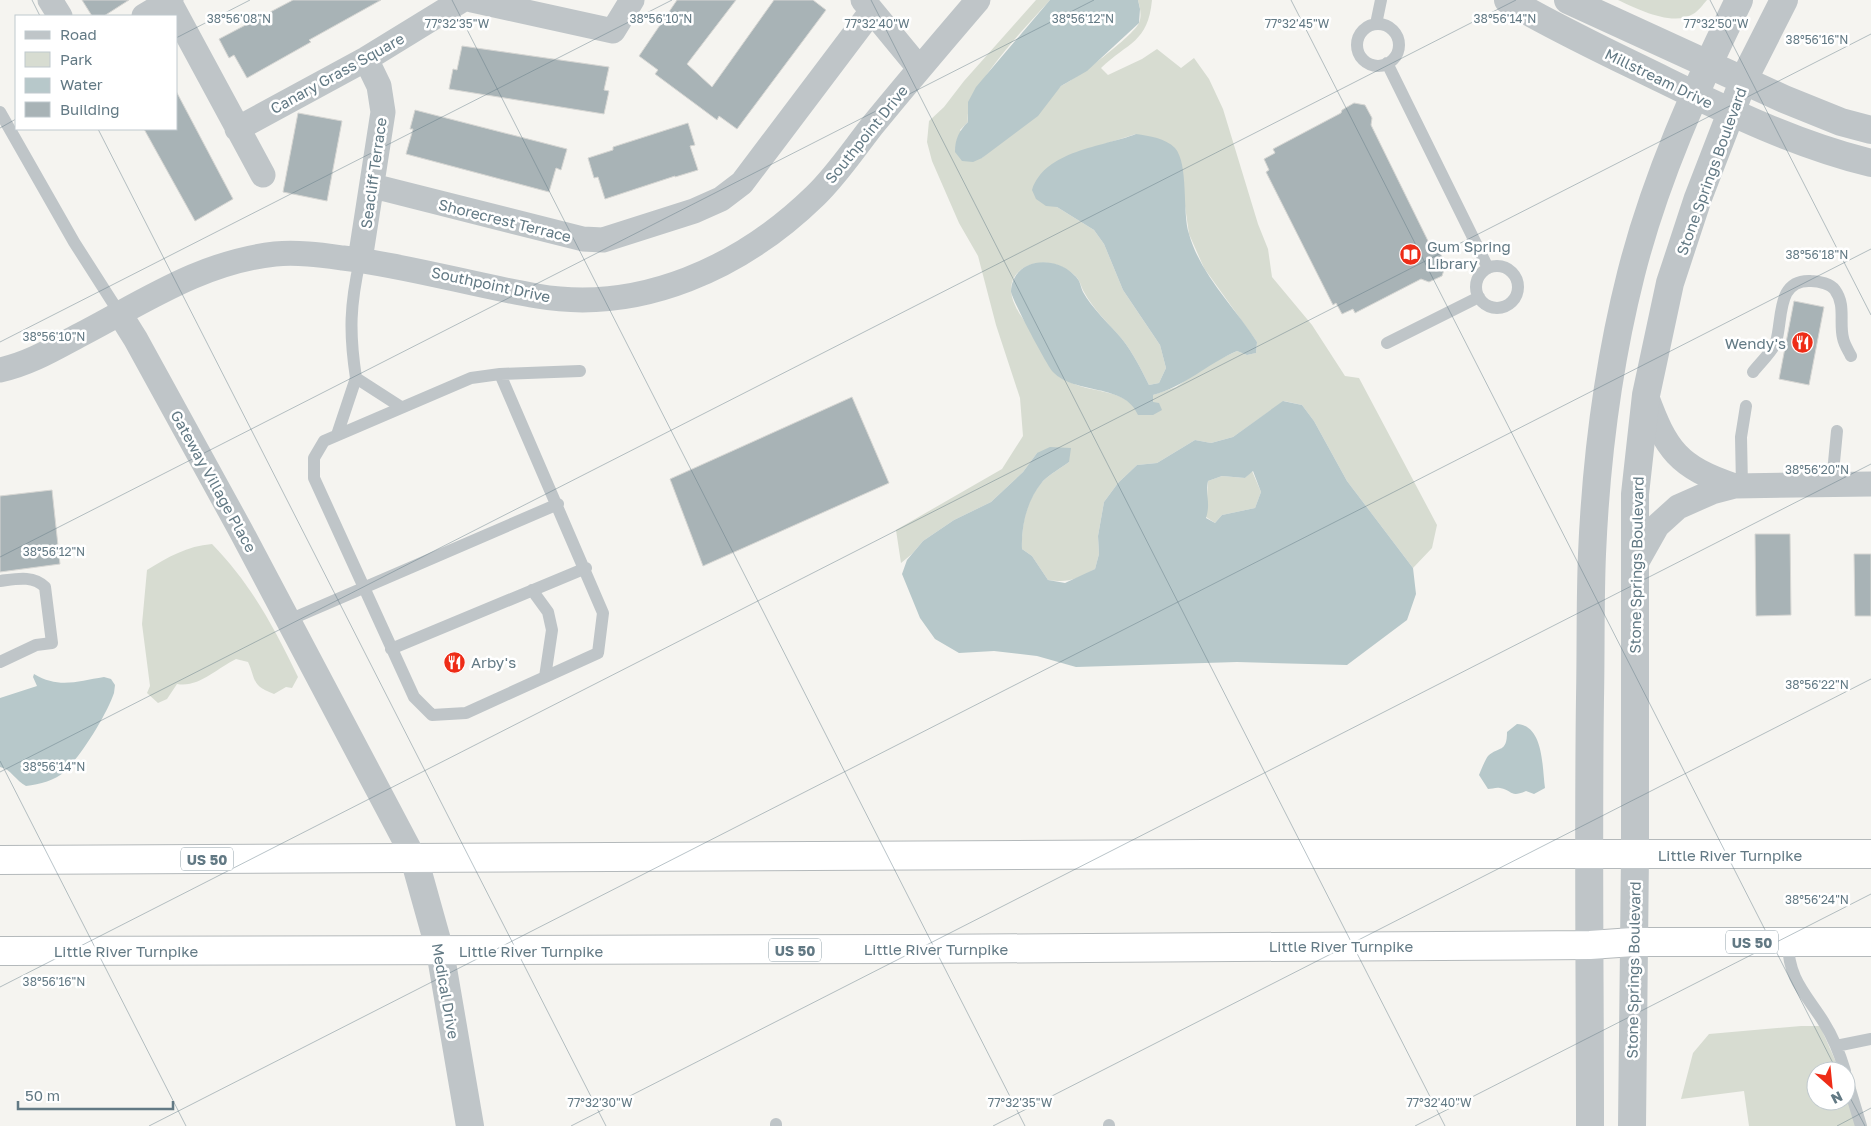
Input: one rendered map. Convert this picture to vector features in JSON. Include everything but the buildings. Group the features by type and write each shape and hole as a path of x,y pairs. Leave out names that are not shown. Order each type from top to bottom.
{"highway":[{"name":"Little River Turnpike","path":"0,860 1871,854"},
{"name":"Little River Turnpike","path":"0,951 440,951 1871,942"}],"street":[{"path":"50,0 59,15"},
{"name":"Canary Grass Square","path":"236,129 366,60 462,0"},
{"path":"472,0 613,30 632,0"},
{"name":"Southpoint Drive","path":"0,370 33,360 190,277 232,262 294,253 360,260 423,270 539,296 572,299 626,298 682,282 746,250 803,207 817,194 919,68 978,0"},
{"name":"Millstream Drive","path":"1508,0 1564,32 1731,113 1794,139 1871,163"},
{"path":"1568,0 1744,79 1784,99 1841,122 1871,130"},
{"path":"1590,1126 1588,854 1592,553 1601,443 1613,358 1632,273 1654,198 1708,63 1739,0"},
{"name":"Stone Springs Boulevard","path":"1632,1126 1635,855 1634,494 1646,395 1670,283 1698,198 1744,79 1784,0"},
{"path":"146,15 170,1 177,15"},
{"path":"867,6 919,68"},
{"name":"Shorecrest Terrace","path":"373,186 583,240 603,240 694,211 721,199 742,183 867,6"},
{"path":"178,17 236,129 263,175"},
{"name":"Seacliff Terrace","path":"360,260 383,112 379,86 366,60"},
{"name":"Gateway Village Place","path":"120,314 135,338 289,620 414,858"},
{"path":"1646,395 1659,432 1669,448 1690,466 1711,478 1738,486"},
{"path":"1635,565 1657,526 1678,507 1712,492 1738,486 1871,484"},
{"name":"Medical Drive","path":"414,858 440,951 470,1126"}],"lane":[{"path":"1376,24 1381,0"},
{"path":"1376,24 1387,26 1393,30 1398,41 1396,54 1387,64 1380,66 1366,62 1357,51 1358,36 1362,30 1376,24"},
{"path":"1387,64 1488,268"},
{"name":"Gateway Village Place","path":"0,112 74,242 120,314"},
{"path":"337,435 356,378 351,342 351,302 360,260"},
{"path":"1501,266 1512,272 1518,284 1518,290 1512,302 1500,308 1486,305 1479,297 1476,286 1478,279 1488,268 1501,266"},
{"path":"1753,372 1775,343 1784,296 1788,288 1804,280 1815,281 1835,289 1842,311 1843,339 1851,356"},
{"path":"1386,343 1479,297"},
{"path":"500,374 586,568 603,612 598,652 466,713 432,714 414,697 391,649 314,478 314,458 324,441 471,378 500,374 580,371"},
{"path":"356,378 401,407"},
{"path":"1738,486 1741,437 1746,406"},
{"path":"1832,484 1837,431"},
{"path":"289,620 558,504"},
{"path":"391,649 586,568"},
{"path":"0,581 31,578 39,581 45,587 52,643 36,645 0,662"},
{"path":"532,590 548,612 552,630 545,677"},
{"path":"1788,942 1788,959 1794,976 1836,1046 1841,1061"},
{"path":"1836,1046 1871,1039"},
{"path":"1856,1109 1861,1126"}],"green space":[{"path":"1036,0 1050,0 999,58 976,93 969,109 968,122 960,130 982,158 1061,86 1090,67 1134,29 1140,20 1138,0 1152,0 1150,14 1141,34 1101,68 1108,75 1142,59 1157,49 1181,68 1194,58 1209,79 1223,109 1258,224 1268,249 1272,277 1312,325 1345,376 1359,378 1437,525 1432,548 1413,568 1347,481 1314,421 1302,405 1284,401 1233,437 1211,443 1195,440 1157,463 1137,465 1118,483 1104,502 1098,536 1099,554 1095,569 1078,578 1062,581 1048,580 1032,556 1022,549 1022,531 1032,496 1043,481 1069,462 1037,453 1023,472 991,502 954,520 923,541 901,563 896,530 1002,469 1023,436 1020,398 996,325 978,256 959,223 932,161 927,142 929,121 944,107 964,81","holes":["1136,134 1184,199 1189,234 1204,268 1257,342 1256,353 1247,355 1237,351 1211,363 1176,387 1153,395 1153,402 1139,414 1133,405 1125,399 1075,384 1059,375 1045,357 1017,309 1011,292 1012,282 1017,273 1035,263 1058,265 1069,271 1077,278 1092,305 1126,344 1149,385 1159,383 1166,368 1160,345 1123,290 1104,244 1094,230 1057,207 1070,155"]},
{"path":"1618,0 1707,0 1693,14 1685,18 1676,19 1655,15"},
{"path":"1252,471 1261,492 1255,508 1222,515 1215,523 1206,517 1208,481 1222,476 1245,478"},
{"path":"212,544 239,575 261,607 298,677 292,688 286,687 274,694 258,685 248,662 236,659 193,683 177,684 167,699 158,703 147,693 150,686 142,624 147,570 186,550"},
{"path":"1820,1026 1836,1061 1806,1061 1806,1111 1856,1111 1861,1126 1749,1126 1744,1091 1681,1099 1693,1053 1709,1034"}],"water":[{"path":"1050,0 1138,0 1140,9 1139,23 1087,71 1061,86 1038,116 982,158 973,162 962,161 955,152 956,143 960,132 968,122 968,102 976,87"},
{"path":"1136,134 1162,140 1175,148 1182,165 1187,225 1194,249 1201,264 1257,342 1256,353 1247,355 1237,351 1175,387 1153,395 1153,402 1159,403 1162,410 1153,415 1138,415 1132,405 1122,398 1111,393 1074,384 1062,379 1053,372 1029,331 1011,291 1013,280 1026,266 1044,262 1064,267 1077,278 1091,304 1126,344 1149,385 1159,383 1166,368 1160,345 1123,290 1104,244 1094,230 1057,207 1046,206 1036,199 1032,190 1039,177 1049,166 1062,158"},
{"path":"1283,401 1302,405 1314,421 1347,481 1413,568 1416,594 1407,620 1347,665 1237,662 1076,667 1037,656 994,651 959,653 935,639 920,618 902,574 907,560 923,541 954,520 991,502 1023,472 1037,453 1050,447 1071,448 1069,462 1043,481 1033,496 1024,522 1022,549 1032,556 1048,580 1065,583 1095,569 1099,554 1098,536 1104,502 1118,483 1137,465 1157,463 1195,440 1211,443 1233,437","holes":["1253,471 1261,492 1255,508 1222,515 1215,523 1206,518 1208,481 1222,476 1245,478"]},
{"path":"34,674 43,679 60,683 104,677 111,679 115,685 111,702 100,723 71,764 52,780 26,786 7,770 0,767 0,698 37,686 33,677"},
{"path":"1517,724 1526,726 1532,732 1540,749 1545,788 1534,794 1526,791 1514,794 1504,789 1488,789 1479,775 1488,756 1504,746 1507,732"}],"place":[{"name":"Gum Spring Library","path":"1411,255"},
{"name":"Wendy's","path":"1802,343"},
{"name":"Arby's","path":"455,662"}]}
